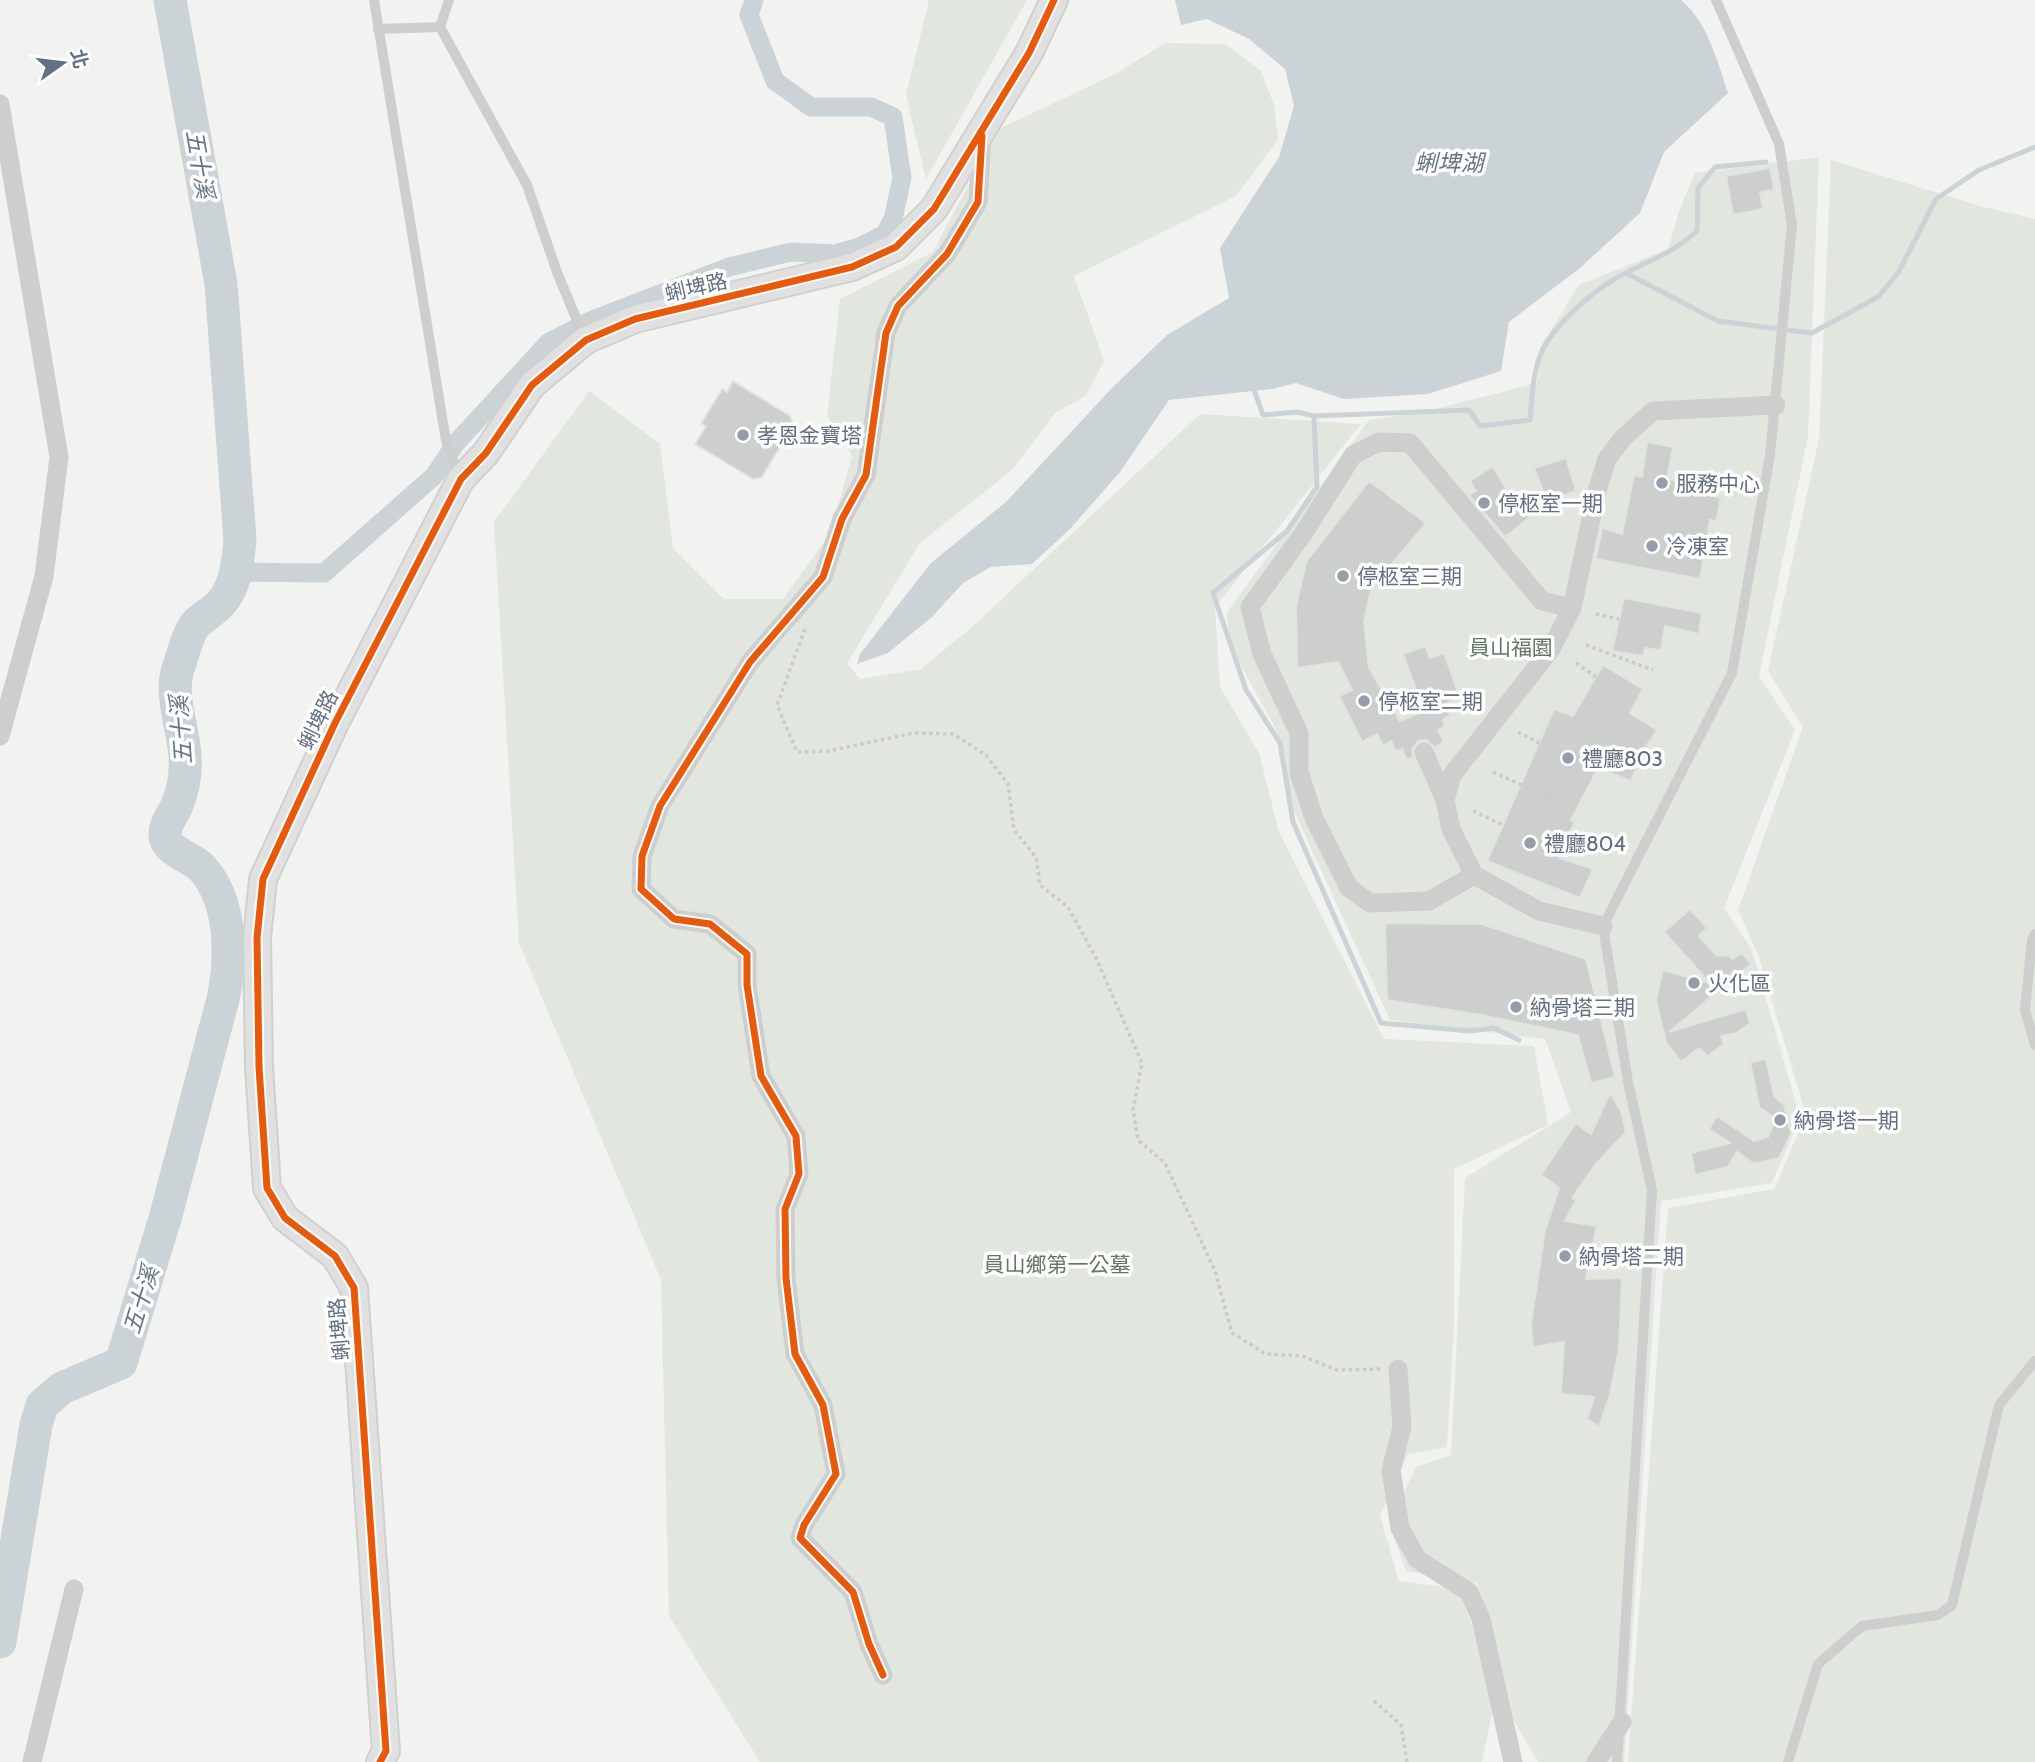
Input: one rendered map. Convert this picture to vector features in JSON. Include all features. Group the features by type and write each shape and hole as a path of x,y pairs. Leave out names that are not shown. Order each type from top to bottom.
{"street":[{"name":"蜊埤路","path":"380,1762 386,1751 354,1288 335,1256 285,1218 267,1188 259,1068 257,938 263,879 335,723 461,479 486,453 532,385 586,341 635,319 852,267 896,247 934,209 1029,53 1054,0"},
{"path":"0,104 59,457 44,576 0,734"},
{"path":"883,1675 869,1644 853,1592 800,1538 803,1525 836,1474 823,1405 795,1354 786,1278 785,1209 799,1174 796,1136 761,1076 747,985 747,954 710,924 674,919 641,889 642,856 660,806 750,662 823,577 842,519 866,475 887,333 898,306 947,254 978,202 982,132"},
{"path":"1445,800 1452,775 1551,649 1572,608 1607,459 1623,438 1653,411 1776,405"},
{"path":"1474,875 1429,901 1370,903 1349,888 1314,818 1299,772 1298,733 1262,654 1250,607 1303,534 1353,455 1379,442 1410,443 1542,601 1572,608"},
{"path":"1424,752 1445,800 1451,829 1474,875 1539,911 1603,926"},
{"path":"1398,1369 1402,1427 1391,1470 1400,1528 1417,1559 1468,1592 1473,1601 1481,1619 1513,1762"},
{"path":"32,1762 74,1589"},
{"path":"1596,1762 1622,1722"}],"lane":[{"path":"374,0 446,441 461,479"},
{"path":"449,0 440,27 527,186 586,341"},
{"path":"1617,1762 1622,1722 1652,1191 1628,1082 1603,926 1732,673 1776,405 1792,225 1779,144 1716,0"},
{"path":"379,29 440,27"},
{"path":"2035,934 2032,940 2025,1010 2035,1045"},
{"path":"1788,1762 1818,1664 1863,1626 1938,1615 1952,1605 1999,1405 2035,1361"}],"path":[{"path":"1596,614 1619,619"},
{"path":"805,628 777,705 797,752 828,751 914,733 953,734 986,755 1008,784 1014,830 1036,857 1040,885 1068,907 1097,960 1142,1063 1133,1109 1138,1140 1164,1163 1215,1271 1232,1333 1266,1354 1303,1356 1337,1370 1398,1369"},
{"path":"1586,645 1653,670"},
{"path":"1576,663 1595,677"},
{"path":"1518,732 1539,743"},
{"path":"1493,772 1573,808"},
{"path":"1473,811 1503,825"},
{"path":"1374,1701 1401,1725 1407,1762"}],"green space":[{"path":"929,0 1027,0 926,179 906,95"},
{"name":"員山鄉第一公墓","path":"1165,43 1225,44 1261,71 1274,105 1278,140 1236,196 1074,276 1104,361 1086,396 1055,413 1012,470 920,543 847,663 860,679 921,669 972,627 1200,414 1361,424 1215,607 1220,687 1259,753 1279,832 1384,1039 1534,1046 1548,1125 1454,1169 1454,1326 1447,1447 1408,1454 1380,1516 1399,1581 1458,1589 1497,1689 1482,1762 760,1762 669,1616 661,1280 519,943 494,522 589,391 660,444 673,548 724,599 783,599 830,534 852,456 827,416 840,299 933,252 997,130 1117,73"},
{"name":"員山福園","path":"1819,157 1808,436 1759,676 1795,730 1724,908 1752,950 1800,1118 1772,1183 1661,1201 1624,1762 1538,1762 1511,1716 1477,1583 1406,1571 1389,1524 1416,1467 1451,1455 1465,1178 1571,1112 1545,1039 1390,1020 1294,811 1276,729 1230,646 1227,612 1369,420 1420,413 1537,383 1543,343 1579,285 1668,249 1679,211 1695,173"},
{"path":"1831,160 1980,206 2035,219 2035,1762 1628,1762 1668,1208 1774,1189 1806,1115 1759,957 1738,910 1803,727 1768,671 1819,439"}],"water":[{"name":"蜊埤湖","path":"1175,0 1681,0 1705,31 1728,93 1664,152 1640,213 1580,268 1509,322 1501,371 1428,394 1344,399 1296,383 1272,389 1169,400 1120,472 1069,530 1032,564 991,567 963,583 932,617 888,653 857,664 860,654 931,563 1006,502 1112,388 1167,335 1229,298 1220,248 1279,157 1294,106 1285,69 1249,39 1207,19 1181,25"}],"building":[{"path":"1770,168 1774,190 1760,192 1763,209 1733,215 1726,176"},
{"name":"孝恩金寶塔","path":"733,381 790,416 793,425 762,477 753,479 695,444 706,426 701,424 722,389 727,392"},
{"path":"1647,442 1673,447 1667,479 1715,488 1713,496 1721,498 1716,521 1710,520 1700,579 1596,559 1602,528 1622,534 1634,475 1642,477"},
{"path":"1566,458 1576,491 1547,501 1534,468"},
{"path":"1493,466 1506,489 1530,517 1505,537 1469,495 1476,491 1470,481"},
{"name":"停柩室三期","path":"1369,481 1426,523 1371,589 1364,621 1369,668 1400,721 1424,711 1403,654 1425,646 1430,658 1444,653 1460,698 1447,703 1450,716 1443,719 1445,727 1438,730 1444,742 1435,747 1426,740 1418,741 1412,750 1413,757 1407,760 1402,749 1396,751 1391,741 1383,746 1377,734 1362,742 1339,696 1352,690 1338,662 1297,668 1296,606 1306,562"},
{"path":"1624,598 1702,613 1699,634 1665,626 1661,650 1645,648 1643,656 1612,651"},
{"path":"1603,665 1643,689 1630,713 1657,730 1641,754 1631,781 1598,768 1571,820 1575,821 1559,858 1593,869 1580,898 1487,861 1554,709 1573,716"},
{"name":"火化區","path":"1690,909 1707,928 1699,936 1717,956 1729,955 1732,959 1742,953 1751,964 1669,1032 1746,1009 1750,1023 1737,1033 1721,1036 1724,1044 1708,1056 1699,1048 1681,1062 1666,1042 1656,1000 1663,970 1710,983 1664,932"},
{"name":"納骨塔三期","path":"1385,923 1482,924 1586,959 1615,1077 1591,1083 1578,1035 1481,1015 1387,1000"},
{"name":"納骨塔一期","path":"1766,1059 1774,1096 1782,1103 1783,1100 1791,1134 1779,1158 1754,1164 1737,1152 1728,1167 1695,1175 1691,1153 1730,1143 1709,1129 1717,1116 1754,1141 1768,1137 1776,1119 1759,1107 1750,1062"},
{"name":"納骨塔二期","path":"1610,1093 1621,1111 1626,1132 1595,1165 1572,1198 1576,1200 1565,1221 1597,1226 1586,1279 1622,1278 1619,1349 1610,1394 1599,1427 1587,1419 1594,1397 1561,1394 1564,1342 1533,1347 1531,1323 1545,1231 1559,1188 1541,1175 1576,1123 1591,1134"}],"waterway":[{"name":"五十溪","path":"0,1642 36,1425 42,1405 62,1388 121,1363 166,1215 224,995 228,963 224,912 212,881 202,868 169,845 165,834 180,797 185,773 184,744 175,693 178,669 192,629 220,604 230,590 240,540 221,284 170,0"},
{"path":"236,572 324,573 434,476 456,443 548,343 590,321 729,267 791,252 835,254 860,247 885,234 893,219 902,178 893,117 871,107 811,107 775,81 749,15 754,0"},
{"path":"1626,273 1718,321 1812,333 1878,297 1898,273 1936,199 1979,170 2035,147"},
{"path":"1253,387 1263,415 1297,412 1314,416 1469,410 1480,426 1530,420 1534,380 1542,350 1564,321 1605,285 1673,249 1697,231 1698,188 1715,167 1766,162"},
{"path":"1314,416 1317,487 1287,531 1213,593 1246,690 1280,743 1293,822 1381,1023 1470,1031 1494,1028 1519,1040"}],"cycle path":[{"path":"380,1762 386,1751 354,1288 335,1256 285,1218 267,1188 259,1067 257,938 263,879 335,723 461,479 486,453 532,385 586,340 635,319 852,267 896,247 934,209 1029,53 1054,0"},
{"path":"883,1675 869,1644 853,1592 800,1538 804,1525 836,1474 823,1405 795,1354 786,1278 785,1209 799,1174 796,1136 761,1076 747,985 747,954 710,924 674,919 641,889 642,856 660,806 750,662 823,577 842,519 866,475 886,333 898,306 947,254 978,202 982,136"}],"place":[{"name":"孝恩金寶塔","path":"743,435"},
{"name":"服務中心","path":"1662,483"},
{"name":"停柩室一期","path":"1484,503"},
{"name":"冷凍室","path":"1652,546"},
{"name":"停柩室三期","path":"1343,576"},
{"name":"停柩室二期","path":"1364,701"},
{"name":"禮廳803","path":"1568,758"},
{"name":"禮廳804","path":"1530,843"},
{"name":"火化區","path":"1694,983"},
{"name":"納骨塔三期","path":"1516,1007"},
{"name":"納骨塔一期","path":"1780,1120"},
{"name":"納骨塔二期","path":"1565,1256"}]}
